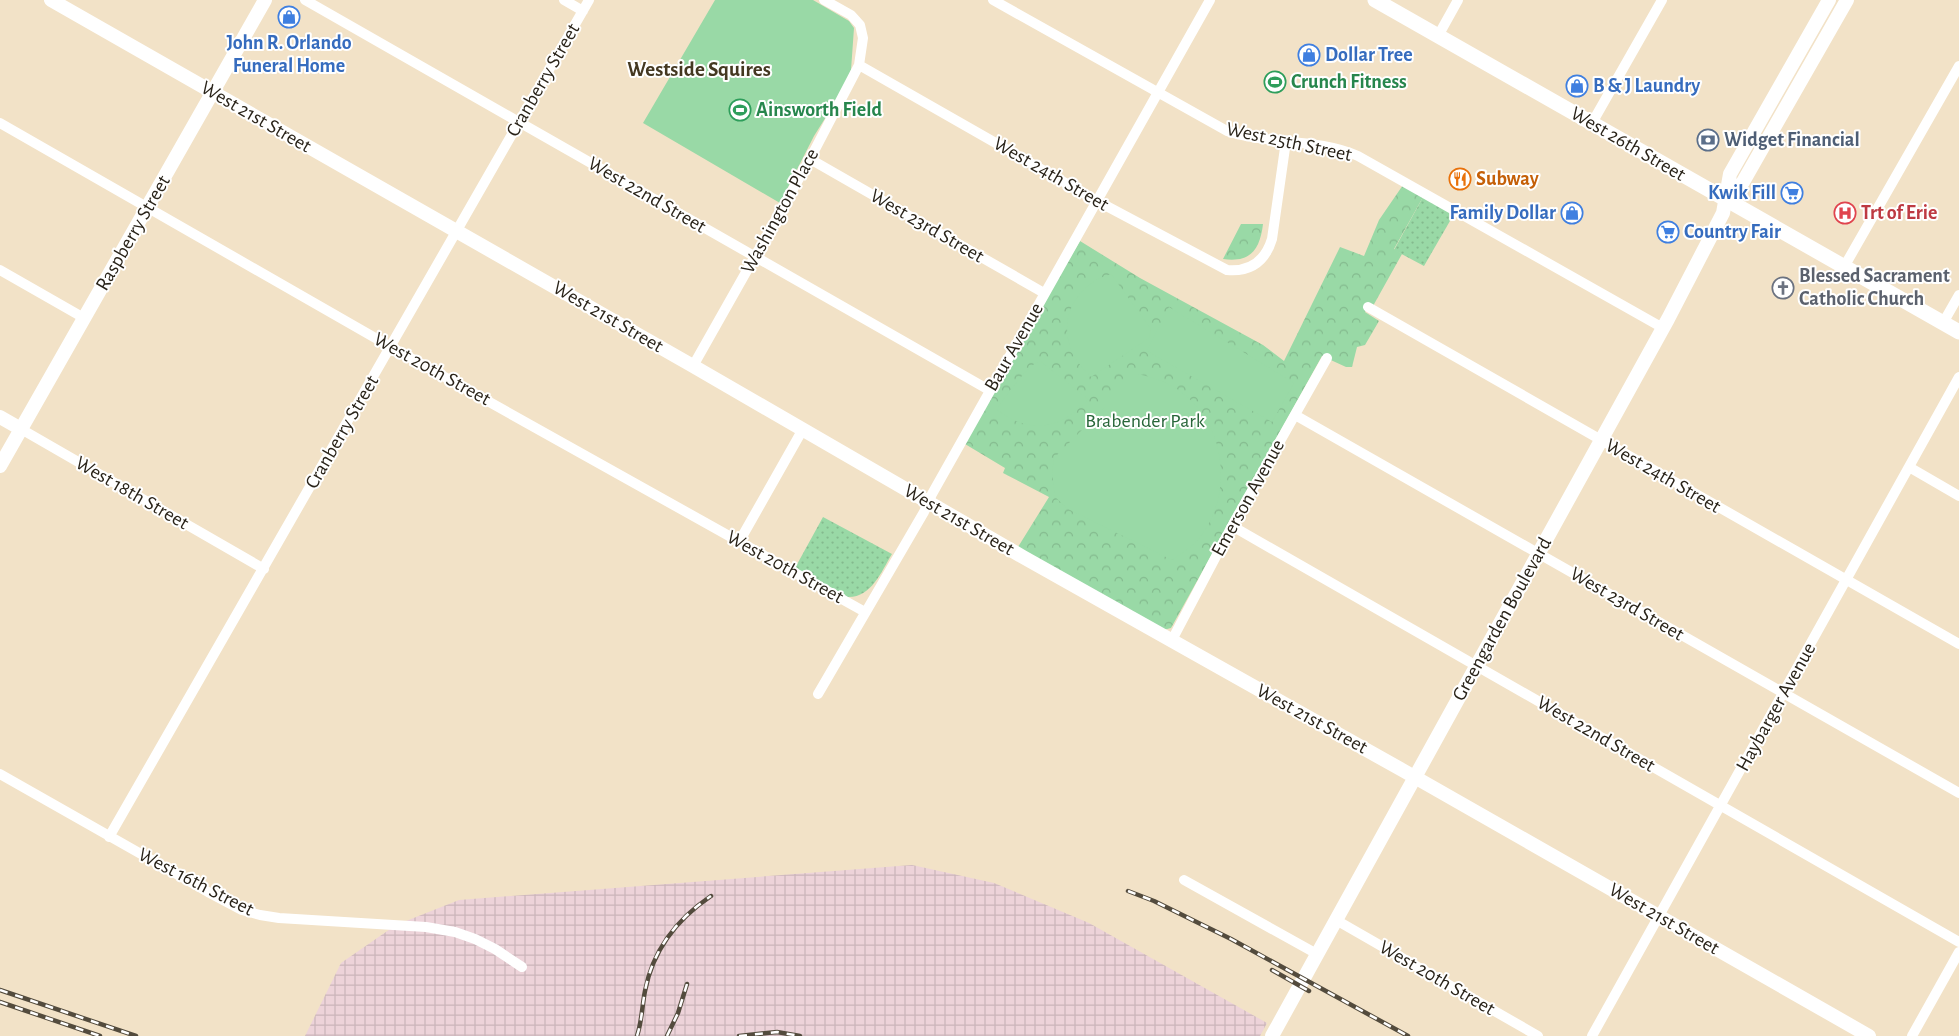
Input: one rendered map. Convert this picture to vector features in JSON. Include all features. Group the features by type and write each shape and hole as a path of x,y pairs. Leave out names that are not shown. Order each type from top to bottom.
{"main road":[{"name":"West 26th Street","path":"1374,0 1959,332"}],"street":[{"name":"West 21st Street","path":"51,0 928,502 1869,1036"},
{"name":"Raspberry Street","path":"0,466 265,0"},
{"name":"West 22nd Street","path":"305,0 989,390"},
{"path":"564,0 583,11"},
{"name":"Cranberry Street","path":"109,837 589,0"},
{"name":"Washington Place","path":"693,366 810,159 859,65 863,38 860,25 851,15 824,0"},
{"name":"West 25th Street","path":"993,0 1227,131 1249,137 1326,146 1358,156 1663,328"},
{"name":"Baur Avenue","path":"818,694 1210,0"},
{"path":"1438,36 1458,0"},
{"path":"1592,123 1662,0"},
{"name":"Greengarden Boulevard","path":"1272,1036 1663,328 1722,213 1730,174 1829,0"},
{"name":"Greengarden Boulevard","path":"1726,200 1747,175 1847,0"},
{"name":"West 24th Street","path":"859,65 1219,268 1237,271 1246,269 1255,265 1268,250 1272,239 1286,142"},
{"path":"1844,267 1959,66"},
{"name":"West 20th Street","path":"0,123 391,346 865,612"},
{"name":"West 23rd Street","path":"810,159 1044,293"},
{"path":"0,270 84,318"},
{"path":"1943,323 1959,295"},
{"name":"West 24th Street","path":"1368,307 1959,644"},
{"name":"Emerson Avenue","path":"1172,640 1232,526 1327,358"},
{"name":"Haybarger Avenue","path":"1596,1035 1720,805 1959,378"},
{"name":"West 23rd Street","path":"1295,415 1959,793"},
{"name":"West 18th Street","path":"0,417 264,569"},
{"path":"739,542 803,429"},
{"path":"1909,467 1959,496"},
{"name":"West 22nd Street","path":"1232,526 1959,942"},
{"name":"West 16th Street","path":"0,774 109,837 242,910 279,918 413,926 454,932 475,939 522,967"},
{"path":"1184,880 1317,954"},
{"name":"West 20th Street","path":"1336,920 1538,1036"},
{"path":"1912,1036 1959,952"}],"shaded area":[{"path":"912,865 994,883 1089,923 1267,1023 1260,1036 305,1036 341,963 396,925 459,900"}],"green space":[{"name":"Ainsworth Field","path":"715,0 813,0 849,21 854,28 851,70 841,93 814,136 780,203 643,123"},
{"name":"Brabender Park","path":"1403,185 1423,197 1394,249 1402,254 1373,306 1368,307 1365,312 1379,321 1365,345 1357,347 1352,367 1346,367 1322,356 1171,628 1163,630 1018,547 1049,497 1003,473 1005,468 965,444 1015,350 1080,241 1140,278 1263,345 1284,361 1340,247 1364,256 1379,220"},
{"path":"1423,197 1454,214 1424,266 1394,250"},
{"path":"1241,224 1263,224 1262,233 1256,248 1247,257 1232,260 1223,259"},
{"path":"1111,274 1151,329 1149,338 1091,377 1078,362 1070,346 1067,333 1068,320 1071,308 1087,287 1098,279"},
{"path":"1169,307 1294,383 1272,422 1147,351"},
{"path":"1040,361 1088,399 1078,409 1056,423 1032,425 1020,423 996,409 1029,368"},
{"path":"1138,374 1168,384 1194,403 1207,421 1216,441 1220,462 1221,484 1216,506 1207,526 1194,544 1172,560 1068,509 1055,497 1052,473 1054,458"},
{"path":"823,517 892,554 874,583 862,594 846,597 795,568"}],"railway":[{"path":"1128,891 1154,901 1231,939 1408,1036"},
{"path":"637,1036 645,991 660,949 677,925 711,896"},
{"path":"1272,970 1309,991"},
{"path":"667,1036 678,1013 687,984"},
{"path":"0,990 136,1036"},
{"path":"0,1002 100,1036"},
{"path":"739,1036 777,1032 800,1036"}],"place":[{"name":"John R. Orlando Funeral Home","path":"289,17"},
{"name":"Dollar Tree","path":"1309,55"},
{"name":"Crunch Fitness","path":"1275,82"},
{"name":"B & J Laundry","path":"1577,86"},
{"name":"Ainsworth Field","path":"740,110"},
{"name":"Widget Financial","path":"1708,140"},
{"name":"Subway","path":"1460,179"},
{"name":"Kwik Fill","path":"1792,193"},
{"name":"Family Dollar","path":"1572,213"},
{"name":"Trt of Erie","path":"1845,213"},
{"name":"Country Fair","path":"1668,232"},
{"name":"Blessed Sacrament Catholic Church","path":"1783,288"}],"district":[{"name":"Westside Squires","path":"699,69"}]}
